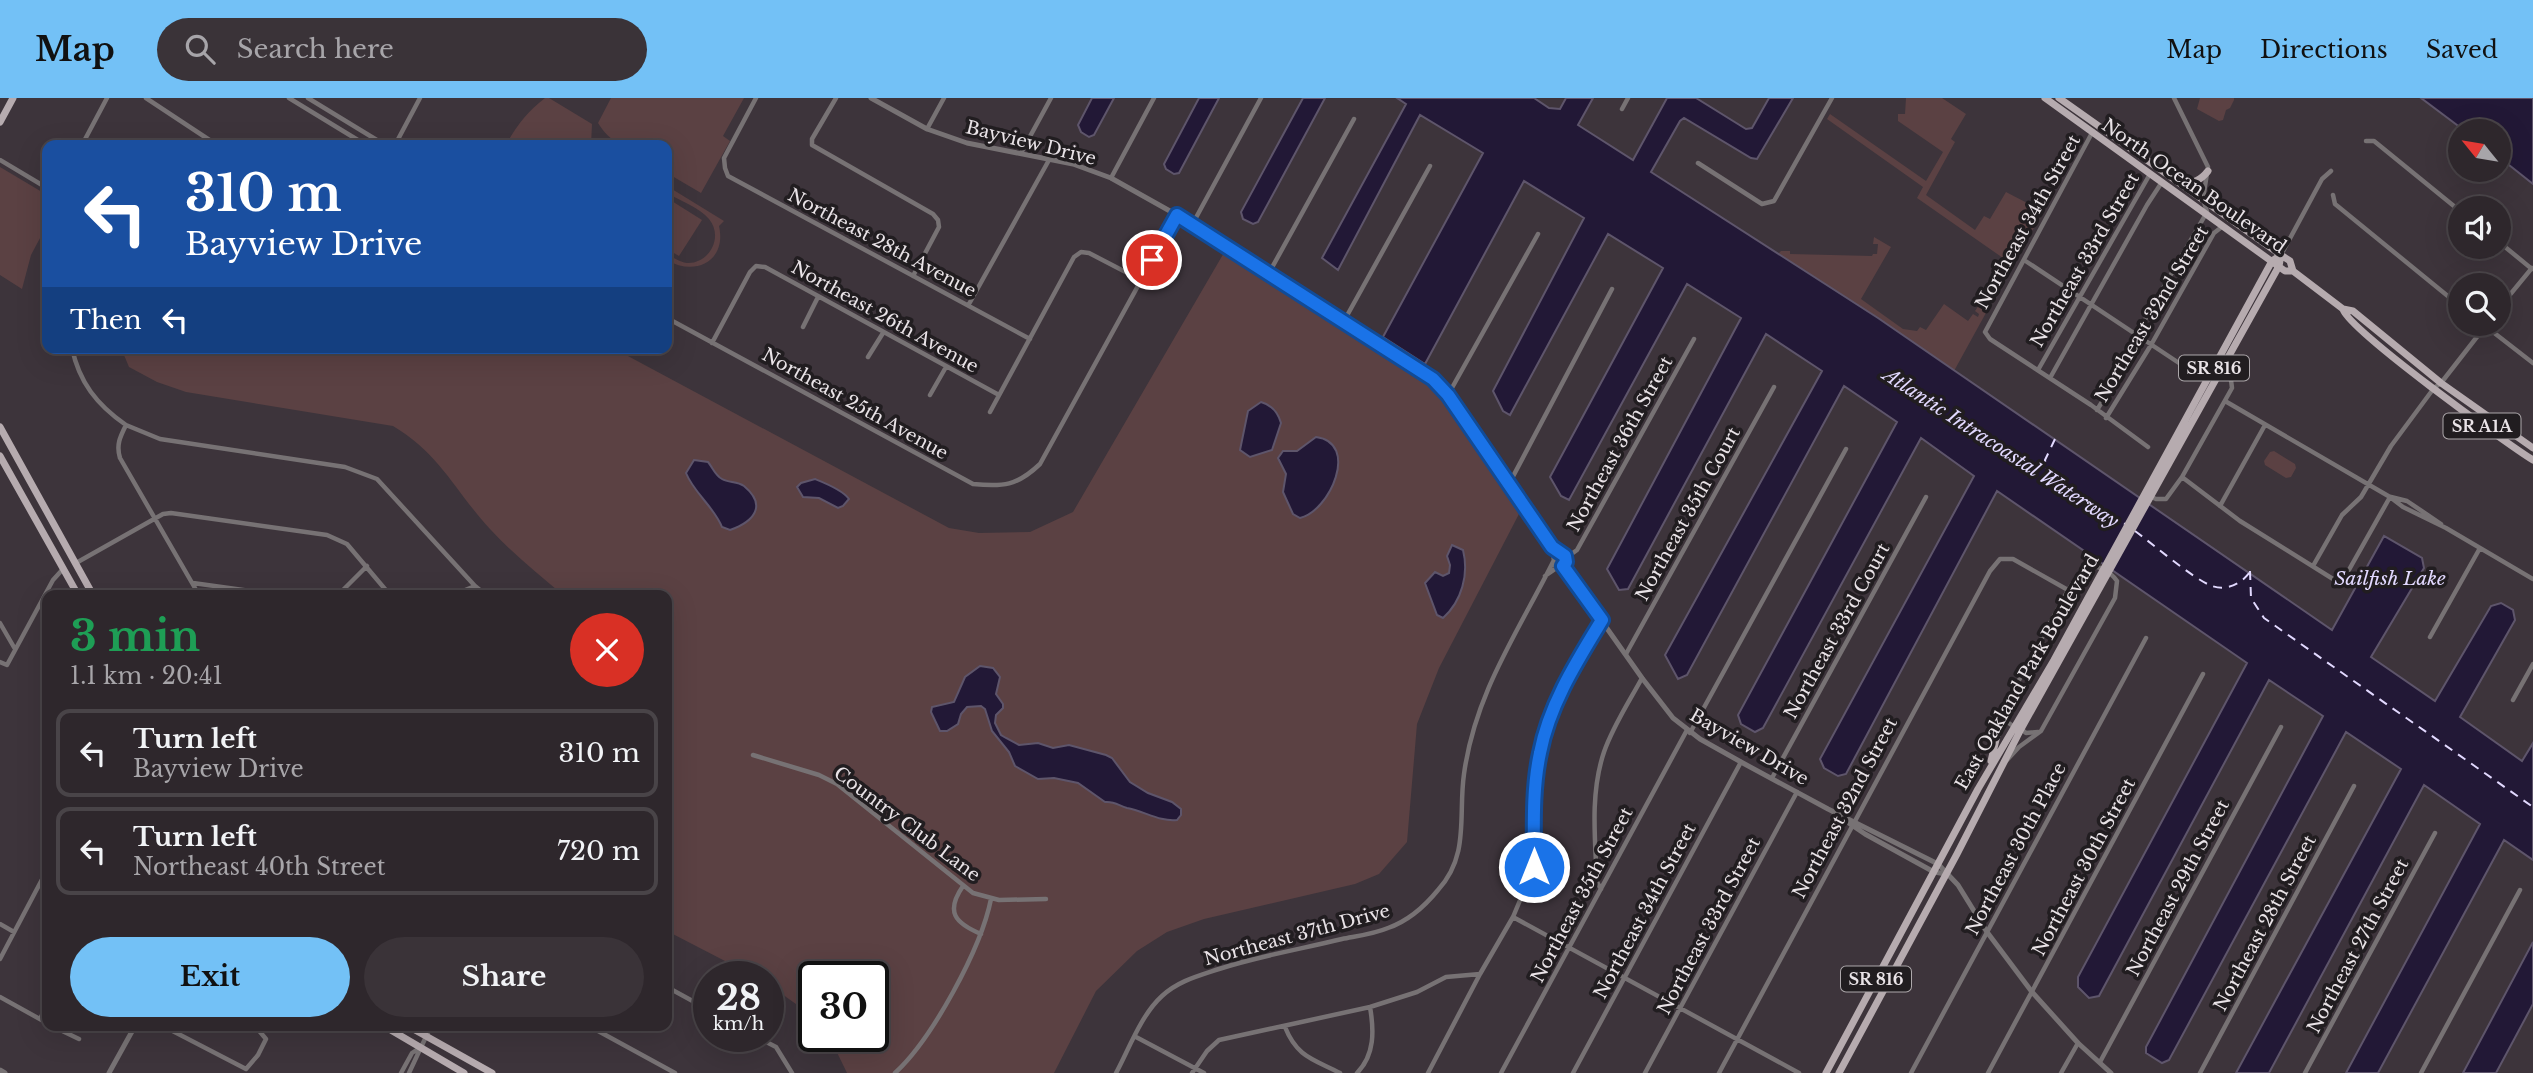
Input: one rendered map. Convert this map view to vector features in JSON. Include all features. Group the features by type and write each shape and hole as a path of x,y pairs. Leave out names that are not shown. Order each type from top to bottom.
{"main road":[{"path":"0,122 13,98"},
{"name":"North Ocean Boulevard","path":"2045,98 2180,183 2290,261 2293,271 2343,309 2353,311 2441,383 2533,448"},
{"name":"North Ocean Boulevard","path":"2059,98 2150,174 2207,212 2286,271 2293,271"},
{"path":"2180,183 2193,183 2208,171"},
{"path":"2207,212 2222,213"},
{"name":"East Oakland Park Boulevard","path":"1826,1073 1978,789 2018,728 2097,589 2281,255"},
{"name":"East Oakland Park Boulevard","path":"2158,476 2219,371 2276,264"},
{"name":"North Ocean Boulevard","path":"2343,309 2344,315 2494,436 2533,460"},
{"path":"0,427 90,590"},
{"path":"0,456 75,590"},
{"path":"16,484 26,490 35,491"},
{"path":"51,545 68,560 76,563"},
{"path":"63,569 88,585"},
{"path":"1978,789 1996,748 2002,714"},
{"name":"East Oakland Park Boulevard","path":"1839,1073 1946,874 2002,766 2018,728"},
{"path":"392,1031 464,1073"},
{"path":"416,1031 492,1073"}],"street":[{"path":"85,140 107,98"},
{"path":"146,98 209,140"},
{"path":"289,98 358,140"},
{"path":"308,98 377,140"},
{"path":"398,140 421,98"},
{"name":"Northeast 28th Avenue","path":"756,98 724,158 728,176 1031,339"},
{"path":"836,98 812,139 815,149 933,214 938,220 939,227 913,276"},
{"name":"Bayview Drive","path":"871,98 927,129 967,142 1073,164 1111,177 1177,215 1433,379 1448,395 1559,561 1664,707 1689,731 1741,762 1853,823 1934,872 1946,874"},
{"path":"927,129 944,98"},
{"path":"1021,153 1051,98"},
{"path":"1111,177 1154,98"},
{"path":"1192,225 1261,98"},
{"path":"1622,109 1628,98"},
{"path":"1698,163 1762,204 1774,201 1832,98"},
{"path":"2174,98 2208,171 2203,199 2207,212"},
{"path":"1269,273 1354,119"},
{"name":"Northeast 34th Street","path":"2038,370 1990,339 1985,332 2094,129"},
{"path":"2366,141 2374,141 2448,201"},
{"path":"0,160 42,185"},
{"path":"969,304 1049,160"},
{"path":"1344,321 1430,166"},
{"name":"Northeast 33rd Street","path":"2038,370 2150,174 2160,170"},
{"name":"East Oakland Park Boulevard","path":"2281,255 2322,179 2331,171"},
{"name":"Northeast 33rd Street","path":"2050,378 2162,182"},
{"path":"2333,195 2335,204 2448,296"},
{"name":"Northeast 32nd Street","path":"2097,410 2207,212"},
{"path":"990,412 1074,257 1081,252 1089,253 1142,280 1177,215"},
{"name":"Northeast 32nd Street","path":"2106,418 2214,233 2224,225"},
{"path":"1448,395 1538,234"},
{"path":"2511,252 2532,269 2511,294"},
{"path":"2024,260 2191,371"},
{"name":"Northeast 26th Avenue","path":"712,343 750,272 756,266 765,267 999,395"},
{"name":"Northeast 25th Avenue","path":"672,321 973,484 1002,486 1033,471 1040,464 1142,280"},
{"path":"1509,484 1612,289"},
{"path":"803,327 818,297"},
{"path":"868,357 883,333"},
{"path":"2313,566 2342,515 2358,500 2391,446 2476,336"},
{"path":"2500,336 2533,363"},
{"name":"Northeast 36th Street","path":"1559,561 1577,551 1694,340"},
{"path":"73,354 83,382 110,414 126,425 160,439 345,467 377,478 480,590"},
{"path":"930,395 946,367"},
{"path":"2038,370 2148,447"},
{"path":"2146,493 2153,499 2166,499 2182,477 2225,401 2232,383 2219,371"},
{"name":"Northeast 35th Court","path":"1626,654 1774,387"},
{"path":"2225,401 2390,497 2407,501 2446,528 2533,579"},
{"path":"126,425 117,450 196,590"},
{"path":"2220,506 2265,425"},
{"name":"Northeast 35th Street","path":"1501,1073 1846,449"},
{"path":"2182,477 2240,522 2341,583 2390,497"},
{"name":"Northeast 33rd Court","path":"1772,778 1926,498"},
{"path":"76,563 154,519 171,513 327,535 347,544 386,590"},
{"path":"2430,637 2480,548"},
{"name":"Northeast 32nd Street","path":"1719,1073 1990,571 2000,559 2013,559 2068,590"},
{"name":"Northeast 37th Drive","path":"1116,1073 1161,997 1185,980 1232,965 1386,929 1419,910 1441,888 1454,861 1462,834 1463,776 1472,730 1503,654 1545,577 1559,561"},
{"path":"2002,766 2018,747 2039,732 2115,598 2118,581 2107,571 2091,565 2084,567 2068,590 2002,714 2006,722 2026,733 2039,732"},
{"path":"343,590 367,566"},
{"path":"48,590 63,569"},
{"path":"192,583 243,590"},
{"path":"465,590 475,586"},
{"path":"0,662 7,665 42,600"},
{"path":"1428,1073 1479,974 1513,917 1534,867 1535,794 1540,751 1558,696 1602,620"},
{"path":"0,623 15,650"},
{"name":"Northeast 30th Place","path":"1911,1073 2146,638"},
{"path":"2513,700 2533,664"},
{"name":"Northeast 30th Street","path":"1988,1073 2203,674"},
{"path":"1601,889 1597,882 1595,824 1598,778 1604,752 1642,678"},
{"name":"Northeast 29th Street","path":"2100,1062 2281,727"},
{"name":"Country Club Lane","path":"753,755 819,775 836,784 963,886 991,899 1046,899"},
{"name":"Northeast 34th Street","path":"1573,1073 1741,762"},
{"name":"Northeast 28th Street","path":"2200,1073 2354,786"},
{"name":"Northeast 33rd Street","path":"1645,1073 1797,792"},
{"name":"Bayview Drive","path":"1853,823 1938,864 1958,885 1987,932 2032,992 2111,1073"},
{"name":"Northeast 27th Street","path":"2305,1073 2435,833"},
{"path":"0,959 42,879"},
{"path":"963,886 954,903 955,916 964,926 981,934"},
{"path":"2421,1073 2520,890"},
{"path":"897,1072 940,1016 981,934 991,899"},
{"path":"1513,917 1799,1073"},
{"path":"0,924 14,932"},
{"path":"1194,1070 1207,1051 1219,1040 1370,1007 1417,992 1446,977 1479,974"},
{"path":"672,990 693,1001"},
{"path":"0,997 40,1019 42,1015"},
{"path":"1357,1073 1364,1066 1375,1034 1370,1007"},
{"path":"1285,1027 1292,1044 1300,1053 1340,1073"},
{"path":"62,1031 79,1039"},
{"path":"111,1072 132,1031"},
{"path":"173,1031 246,1069 258,1055 266,1039 259,1031"},
{"path":"409,1073 428,1031"},
{"path":"598,1031 675,1073"},
{"path":"1136,1037 1204,1073"},
{"path":"2061,1073 2078,1042"},
{"path":"401,1073 412,1053 419,1048"},
{"path":"779,1052 792,1073"}],"shaded area":[{"path":"545,98 549,98 592,124 591,140 509,140 533,108"},
{"path":"611,98 744,98 723,136 730,141 701,193 672,176 672,140 613,140 598,123"},
{"path":"1906,98 1942,98 1966,114 1951,139 1955,142 1926,195 1975,230 1984,216 1990,219 2006,192 2031,205 2035,198 2040,201 2041,198 2037,195 2041,188 2052,195 2013,265 1917,198 1923,187 1827,119 1830,114 1926,181 1943,152 1898,121 1898,114 1905,114"},
{"path":"2200,98 2234,100 2226,110 2223,120 2219,121 2197,109"},
{"path":"0,167 42,192 42,234 31,255 22,289 0,275"},
{"path":"672,189 724,221 719,226 718,248 713,257 698,266 678,265 672,262 672,257 687,263 695,262 702,259 712,248 715,234 713,226 705,215 672,196"},
{"path":"672,201 702,220 679,256 672,252"},
{"path":"1874,237 1891,247 1861,299 1903,329 1917,331 1920,327 1926,330 1944,304 1968,321 1973,314 1978,317 1979,314 1975,311 1979,305 1987,311 1954,371 1778,254 1781,251 1790,251 1790,254 1872,256 1877,254 1878,244 1873,244"},
{"path":"1225,251 1425,381 1444,399 1520,512 1439,668 1417,724 1407,842 1379,874 1355,884 1204,919 1167,932 1137,951 1096,991 1054,1073 847,1073 837,1052 889,1052 889,961 798,961 798,1006 784,995 784,961 725,961 672,934 672,590 557,590 498,538 435,461 393,426 186,392 157,382 129,367 124,354 624,354 949,528 979,533 1030,532 1073,512"},
{"path":"2274,451 2295,464 2296,468 2291,477 2286,478 2265,465 2264,461 2270,452"}],"water":[{"path":"1092,98 1114,98 1094,135 1089,137 1081,132 1078,125"},
{"path":"1199,98 1219,98 1179,173 1174,174 1166,169 1164,164"},
{"path":"1303,98 1325,98 1258,222 1253,224 1243,219 1241,212"},
{"path":"1397,98 1534,98 1549,108 1560,109 1566,98 1593,98 1578,125 1633,160 1667,98 1696,98 1746,129 1752,128 1769,98 1793,98 1757,159 1684,118 1651,172 1878,318 2332,630 2384,536 2422,558 2424,568 2371,657 2435,701 2491,606 2501,603 2513,610 2515,620 2460,717 2522,761 2533,743 2533,860 2504,840 2378,1073 2346,1073 2480,824 2424,785 2269,1073 2236,1073 2401,769 2346,732 2169,1060 2162,1063 2146,1053 2146,1047 2323,716 2269,680 2099,996 2089,998 2078,987 2078,977 2247,663 1997,491 1846,774 1838,776 1824,768 1820,759 1974,476 1921,438 1763,728 1755,732 1741,724 1738,715 1897,422 1844,386 1687,675 1678,679 1665,655 1822,371 1766,334 1628,589 1619,590 1607,569 1741,318 1687,284 1569,500 1561,496 1550,477 1663,268 1608,234 1510,415 1503,411 1493,391 1584,218 1524,181 1425,364 1383,337 1483,153 1420,115 1338,270 1322,258 1406,104"},
{"path":"2421,98 2533,98 2533,184 2511,167 2511,119 2449,119"},
{"path":"1261,402 1274,410 1281,423 1272,450 1250,457 1240,450 1248,411"},
{"path":"1316,437 1329,442 1336,451 1336,477 1321,503 1311,513 1300,518 1293,514 1283,492 1286,474 1278,458 1283,451 1297,451"},
{"path":"694,460 708,462 720,477 741,484 751,493 756,507 751,518 730,530 722,527 686,473"},
{"path":"815,479 838,490 849,499 838,508 819,498 803,497 797,487"},
{"path":"1452,545 1463,550 1464,578 1455,604 1443,618 1437,615 1425,583 1435,572 1443,576 1449,573 1447,556"},
{"path":"980,666 993,668 1000,677 996,694 1003,708 996,715 995,723 1001,735 1019,745 1038,743 1053,748 1069,745 1106,755 1112,758 1130,782 1148,793 1172,802 1181,809 1181,815 1177,820 1158,818 1105,802 1078,783 1054,778 1038,779 1015,766 1009,752 992,731 985,709 981,706 967,707 958,724 947,731 940,731 931,712 932,707 954,702 965,677"},
{"path":"2533,942 2533,1004 2496,1073 2463,1073"}],"ferry route":[{"path":"2055,439 2045,460 2047,472 2125,524"},
{"path":"2135,531 2184,569 2212,586 2223,588 2233,585 2250,572"},
{"path":"2250,571 2251,598 2264,618 2533,807"}],"route":[{"path":"1152,260 1177,215 1433,379 1448,395 1552,547 1565,556 1566,562 1563,566 1602,620 1558,696 1540,751 1535,794 1534,867"}],"water label":[{"name":"Atlantic Intracoastal Waterway","path":"2001,448"},
{"name":"Sailfish Lake","path":"2390,578"}]}
